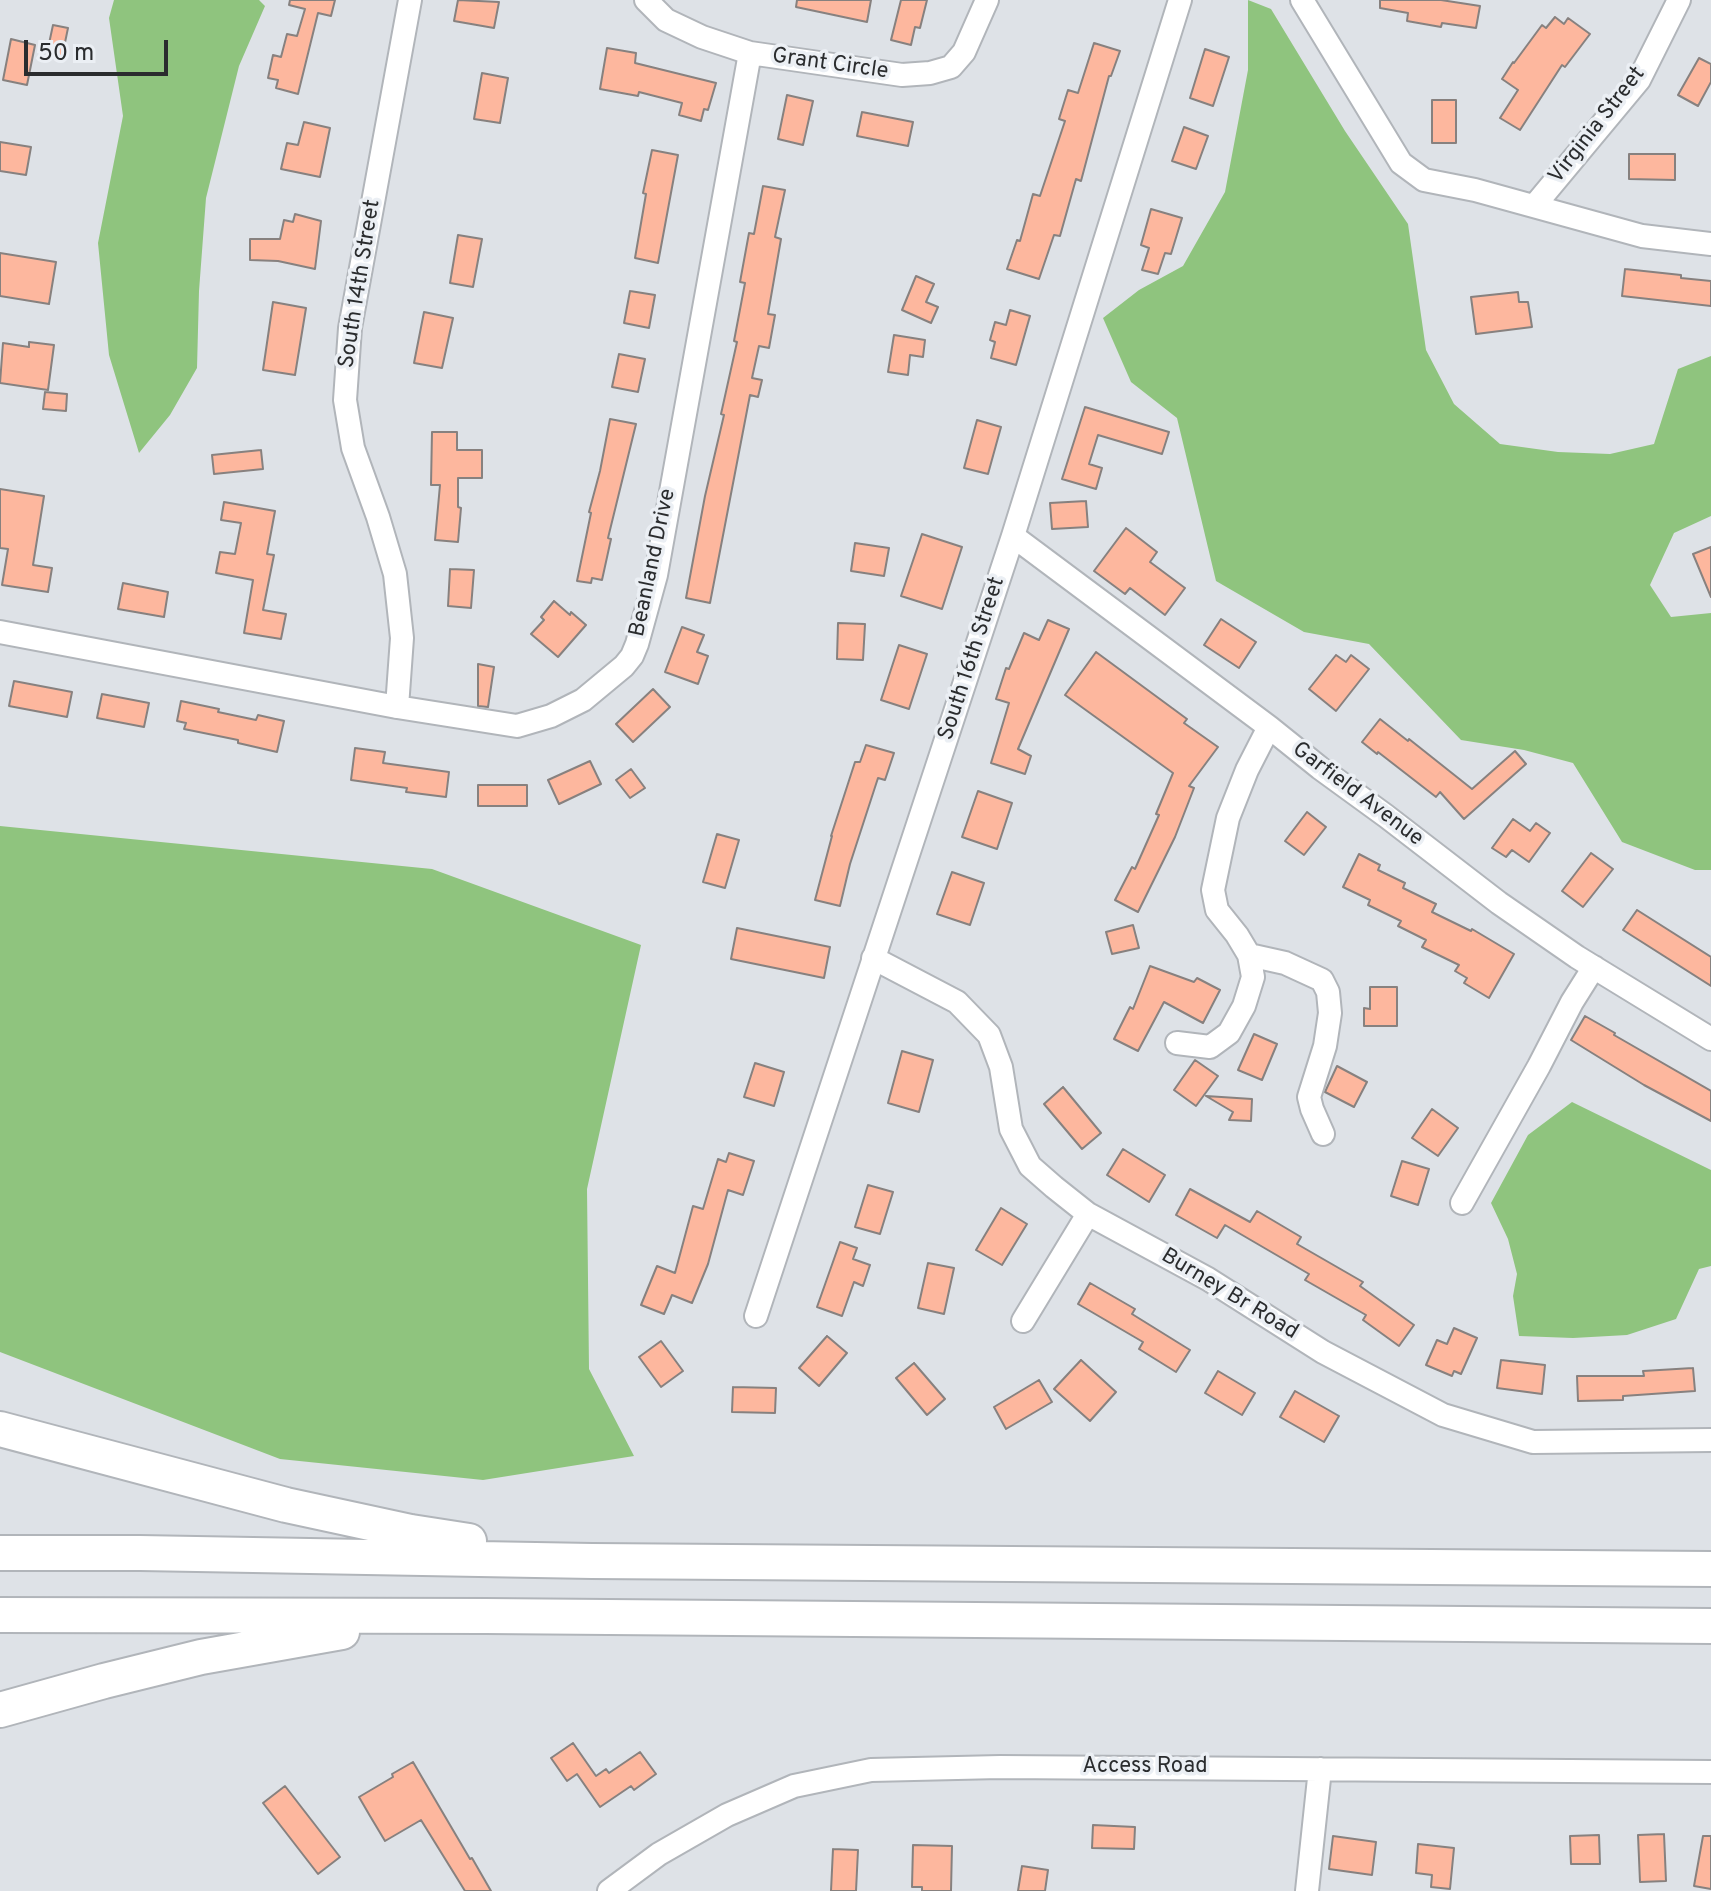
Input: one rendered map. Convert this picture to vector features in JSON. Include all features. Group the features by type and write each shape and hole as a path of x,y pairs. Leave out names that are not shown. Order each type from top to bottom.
{"highway":[{"path":"0,1429 286,1505 411,1532 592,1561"},
{"path":"0,1553 592,1561 1711,1569"},
{"path":"0,1615 1711,1626"},
{"path":"0,1710 201,1657 328,1634 486,1616"}],"street":[{"name":"South 14th Street","path":"397,707 402,638 395,574 353,448 345,400 350,328 410,0"},
{"name":"Grant Circle","path":"646,0 666,20 702,37 750,53 902,75 930,73 951,67 964,52 987,0"},
{"name":"South 16th Street","path":"756,1316 1013,536 1180,0"},
{"path":"1302,0 1401,163 1424,180 1535,205 1642,236 1711,244"},
{"name":"Virginia Street","path":"1535,205 1639,80 1679,0"},
{"name":"Beanland Drive","path":"0,632 397,707 517,726 551,716 583,700 632,656 658,564 750,53"},
{"name":"Garfield Avenue","path":"1013,536 1499,903 1594,967 1711,1039"},
{"path":"1177,1043 1210,1047 1229,1033 1244,1006 1253,977 1249,955 1217,910 1213,890 1228,818 1269,727"},
{"path":"1249,955 1285,963 1322,980 1328,992 1330,1013 1325,1046 1309,1097 1323,1134"},
{"name":"Burney Br Road","path":"873,958 957,1002 989,1035 1001,1067 1011,1129 1030,1166 1088,1214 1208,1279 1323,1352 1443,1415 1533,1442 1711,1440"},
{"path":"1462,1203 1594,967"},
{"path":"1023,1321 1088,1214"},
{"name":"Access Road","path":"609,1891 659,1854 727,1815 794,1786 871,1770 954,1767 1711,1772"},
{"path":"1307,1891 1320,1769"}],"green space":[{"path":"114,0 259,0 265,6 239,66 206,198 197,368 170,415 139,453 109,355 98,243 123,116 109,18"},
{"path":"1248,0 1271,9 1345,131 1408,224 1426,350 1454,404 1500,444 1558,452 1610,454 1654,444 1678,369 1711,356 1711,516 1674,533 1650,585 1671,617 1711,613 1711,870 1695,870 1622,842 1573,763 1524,750 1461,740 1369,644 1304,632 1216,581 1177,418 1131,382 1103,318 1139,290 1183,266 1225,192 1248,70"},
{"path":"0,826 432,869 641,945 587,1189 589,1369 634,1456 483,1480 280,1459 0,1352"},
{"path":"1572,1102 1711,1170 1711,1266 1699,1269 1676,1319 1627,1335 1573,1338 1519,1336 1513,1296 1517,1274 1508,1239 1491,1203 1528,1135"}],"building":[{"path":"290,0 335,0 331,16 318,13 298,94 276,88 278,80 268,78 273,55 281,57 287,34 297,36 305,9 289,5"},
{"path":"458,0 499,2 494,28 454,21"},
{"path":"797,0 871,0 867,22 796,7"},
{"path":"901,0 927,0 920,28 915,27 911,45 891,40"},
{"path":"1380,0 1441,0 1480,6 1476,28 1442,23 1441,27 1407,21 1408,13 1380,8"},
{"path":"1555,17 1564,24 1568,18 1590,34 1565,67 1562,65 1520,130 1500,118 1518,90 1502,79 1542,25 1546,28"},
{"path":"53,25 68,28 62,57 47,53"},
{"path":"11,39 35,45 27,85 3,80"},
{"path":"1094,43 1120,51 1109,76 1081,181 1076,179 1060,236 1054,235 1039,279 1007,269 1017,240 1020,241 1033,194 1040,196 1065,121 1059,119 1068,90 1078,93"},
{"path":"607,48 636,53 635,63 716,83 708,110 704,109 701,121 679,115 682,103 639,92 638,96 600,89"},
{"path":"1205,49 1229,57 1213,106 1190,98"},
{"path":"1699,58 1711,64 1711,82 1698,106 1678,95"},
{"path":"482,73 508,78 500,123 474,119"},
{"path":"787,95 813,101 803,145 778,139"},
{"path":"1432,100 1456,100 1456,143 1432,143"},
{"path":"862,112 913,122 908,146 857,136"},
{"path":"304,122 330,128 320,177 281,169 287,143 298,145"},
{"path":"1184,127 1208,136 1196,169 1172,161"},
{"path":"0,142 31,147 26,175 0,171"},
{"path":"652,150 678,155 658,263 635,258"},
{"path":"1629,154 1675,154 1675,180 1629,179"},
{"path":"763,186 785,190 775,237 781,239 768,314 775,315 769,348 759,346 752,378 762,380 758,397 750,395 710,603 686,598 737,342 734,341 745,283 740,282 749,233 754,234"},
{"path":"1151,209 1182,218 1171,254 1165,253 1158,274 1142,270 1149,248 1141,245"},
{"path":"295,214 321,221 315,269 278,261 250,260 250,239 280,239 284,220 293,222"},
{"path":"458,235 482,239 473,287 450,283"},
{"path":"0,253 56,262 49,304 0,296"},
{"path":"1625,269 1711,281 1711,306 1622,296"},
{"path":"916,276 934,284 926,302 938,307 931,323 902,310"},
{"path":"630,291 655,295 649,328 624,323"},
{"path":"1518,292 1519,302 1528,302 1532,327 1476,334 1471,297"},
{"path":"273,302 306,308 295,375 263,370"},
{"path":"1010,310 1030,316 1016,365 991,358 995,342 990,340 995,322 1006,325"},
{"path":"424,312 453,318 442,368 414,363"},
{"path":"894,335 925,340 923,357 910,355 908,375 888,372"},
{"path":"29,342 54,345 48,390 0,383 3,343 29,347"},
{"path":"619,354 645,359 638,392 612,387"},
{"path":"45,392 67,394 66,411 43,409"},
{"path":"1085,407 1169,432 1162,454 1098,435 1089,464 1102,468 1096,489 1062,479"},
{"path":"610,419 636,424 608,538 611,539 602,580 592,578 591,583 577,581 589,512"},
{"path":"977,420 1001,427 988,474 964,468"},
{"path":"432,432 457,432 457,450 482,450 482,478 458,478 458,507 461,508 458,542 435,540 440,485 431,485"},
{"path":"261,450 263,469 214,474 212,455"},
{"path":"0,489 44,496 33,565 52,568 48,592 2,585 8,549 0,548"},
{"path":"1086,501 1088,527 1052,529 1050,503"},
{"path":"224,502 275,511 267,554 274,555 263,610 286,614 281,639 244,633 253,580 216,573 220,552 235,554 241,523 221,520"},
{"path":"1126,528 1157,552 1150,562 1185,588 1165,615 1130,588 1125,594 1094,571"},
{"path":"922,534 962,547 942,609 901,596"},
{"path":"855,543 889,548 884,576 851,571"},
{"path":"1711,547 1711,597 1693,554"},
{"path":"450,569 474,570 471,608 448,606"},
{"path":"123,583 168,592 164,617 118,609"},
{"path":"554,601 586,625 558,657 531,634 544,620 541,617"},
{"path":"1221,619 1256,642 1239,668 1204,645"},
{"path":"1048,620 1069,629 1018,749 1031,756 1025,774 991,763 1009,703 996,699 1006,668 1009,669 1024,633 1039,640"},
{"path":"838,623 865,624 863,660 837,659"},
{"path":"682,627 704,635 697,652 708,656 698,684 665,672"},
{"path":"899,645 927,654 909,709 881,700"},
{"path":"1096,652 1187,719 1184,723 1218,747 1189,786 1194,788 1175,837 1138,912 1115,900 1132,867 1135,869 1159,815 1156,814 1173,773 1065,695"},
{"path":"1336,655 1346,662 1351,655 1369,669 1336,711 1309,689"},
{"path":"478,664 494,667 488,707 478,706"},
{"path":"14,681 72,692 67,717 9,706"},
{"path":"653,689 670,707 633,742 616,724"},
{"path":"102,694 149,703 144,727 97,718"},
{"path":"181,701 256,720 258,715 284,721 277,752 184,729 186,723 177,721"},
{"path":"1380,719 1472,789 1515,751 1526,764 1464,819 1440,792 1436,797 1362,742"},
{"path":"866,745 894,753 885,780 878,778 840,906 815,900 831,836 855,762 860,762"},
{"path":"355,748 385,752 383,763 449,772 446,797 351,780"},
{"path":"590,761 601,784 559,804 548,780"},
{"path":"631,769 645,788 630,798 616,780"},
{"path":"478,785 527,785 527,806 478,806"},
{"path":"978,791 1012,803 997,849 962,837"},
{"path":"1307,812 1326,827 1304,855 1285,841"},
{"path":"1513,819 1530,831 1536,823 1550,833 1529,862 1512,850 1506,857 1492,848"},
{"path":"717,834 739,840 725,888 703,882"},
{"path":"1591,853 1613,869 1583,907 1562,891"},
{"path":"1359,854 1380,865 1378,870 1405,883 1403,888 1436,904 1432,912 1472,929 1514,954 1489,998 1464,983 1467,978 1455,971 1459,965 1422,947 1426,940 1398,926 1401,921 1368,905 1370,900 1343,887"},
{"path":"952,872 984,883 970,925 937,914"},
{"path":"1637,910 1711,957 1711,986 1623,930"},
{"path":"1133,925 1139,948 1112,954 1106,932"},
{"path":"737,928 830,947 824,978 731,959"},
{"path":"1150,966 1194,982 1197,978 1220,990 1203,1023 1164,1002 1138,1051 1114,1039 1130,1007 1133,1009"},
{"path":"1370,987 1397,987 1397,1026 1364,1026 1364,1008 1370,1009"},
{"path":"1585,1016 1711,1091 1711,1121 1571,1040"},
{"path":"1254,1034 1277,1044 1262,1080 1238,1070"},
{"path":"902,1051 933,1060 919,1112 888,1103"},
{"path":"1195,1060 1218,1076 1196,1106 1174,1090"},
{"path":"755,1063 784,1072 774,1106 744,1097"},
{"path":"1337,1066 1367,1082 1354,1107 1325,1092"},
{"path":"1063,1087 1101,1133 1082,1149 1044,1104"},
{"path":"1206,1096 1252,1099 1251,1121 1229,1120 1233,1112"},
{"path":"1432,1109 1458,1128 1438,1156 1412,1138"},
{"path":"1123,1149 1165,1175 1149,1202 1107,1175"},
{"path":"729,1153 754,1161 743,1195 728,1190 708,1264 692,1303 672,1295 664,1314 641,1305 657,1266 675,1273 693,1206 703,1209 718,1159 726,1162"},
{"path":"1402,1161 1429,1169 1418,1205 1391,1196"},
{"path":"868,1185 893,1192 880,1234 855,1227"},
{"path":"1190,1189 1250,1222 1257,1211 1301,1237 1297,1244 1363,1282 1360,1286 1414,1325 1399,1346 1363,1320 1366,1315 1305,1280 1309,1274 1225,1225 1217,1238 1176,1215"},
{"path":"1001,1208 1027,1224 1002,1265 976,1250"},
{"path":"840,1242 857,1248 853,1259 870,1265 863,1286 854,1282 842,1316 817,1307"},
{"path":"928,1263 954,1268 944,1314 918,1308"},
{"path":"1090,1283 1135,1309 1132,1314 1190,1350 1176,1372 1139,1349 1143,1342 1078,1304"},
{"path":"1454,1328 1477,1338 1461,1374 1454,1371 1452,1376 1426,1365 1437,1340 1447,1344"},
{"path":"827,1336 847,1353 819,1386 799,1368"},
{"path":"661,1341 683,1371 661,1387 639,1357"},
{"path":"1081,1360 1116,1392 1090,1421 1054,1389"},
{"path":"1501,1360 1545,1365 1542,1394 1497,1388"},
{"path":"914,1363 945,1399 927,1415 896,1378"},
{"path":"1693,1368 1695,1391 1623,1396 1623,1400 1578,1401 1577,1376 1644,1376 1643,1371"},
{"path":"1218,1371 1255,1393 1242,1415 1205,1393"},
{"path":"1039,1380 1052,1402 1006,1429 994,1407"},
{"path":"733,1387 776,1388 775,1413 732,1412"},
{"path":"1295,1391 1339,1416 1324,1442 1280,1417"},
{"path":"573,1743 596,1776 606,1769 609,1773 640,1752 656,1774 634,1790 631,1786 600,1807 577,1774 567,1781 551,1758"},
{"path":"413,1762 491,1891 465,1891 421,1820 385,1841 359,1797"},
{"path":"285,1786 340,1857 318,1874 263,1803"},
{"path":"1093,1825 1135,1827 1134,1849 1092,1848"},
{"path":"1664,1834 1666,1881 1640,1882 1638,1835"},
{"path":"1599,1835 1600,1864 1571,1864 1570,1836"},
{"path":"1333,1836 1376,1842 1372,1875 1329,1869"},
{"path":"1703,1836 1711,1836 1711,1889 1694,1886"},
{"path":"1418,1844 1454,1848 1450,1889 1431,1887 1432,1875 1416,1873"},
{"path":"913,1845 952,1846 951,1891 922,1891 922,1887 912,1887"},
{"path":"833,1849 858,1850 856,1891 831,1891"},
{"path":"1022,1866 1048,1870 1045,1891 1018,1891"}]}
